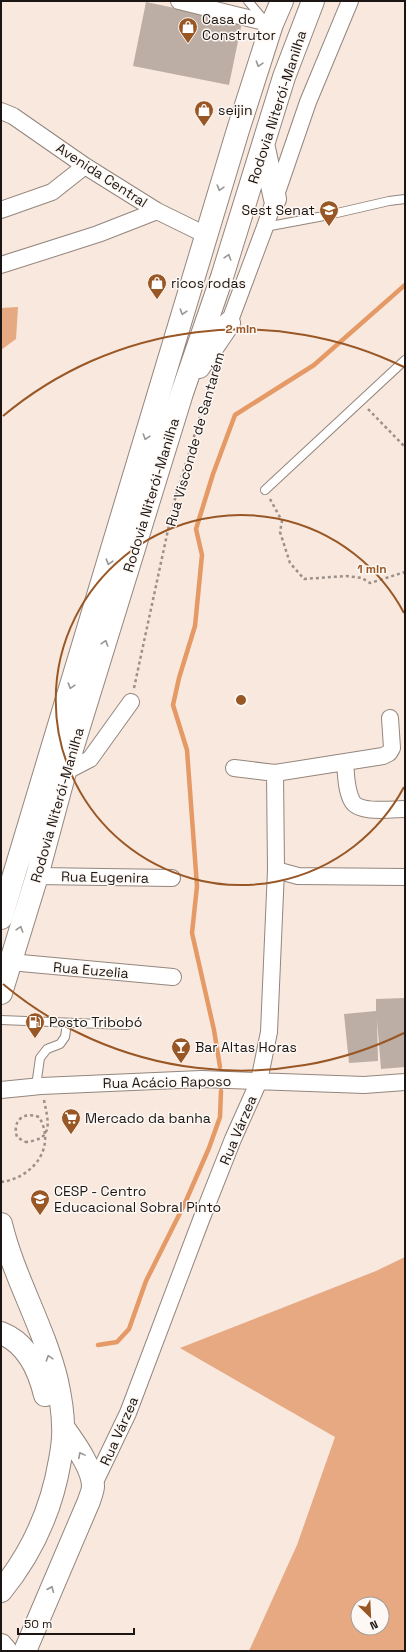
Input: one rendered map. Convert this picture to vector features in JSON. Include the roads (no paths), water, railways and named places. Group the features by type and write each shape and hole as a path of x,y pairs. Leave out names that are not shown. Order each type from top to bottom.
{"highway":[{"name":"Rodovia Niterói-Manilha","path":"1,918 206,235 268,22 282,1"},
{"name":"Rodovia Niterói-Manilha","path":"1,993 37,876 65,772 182,393 222,278 264,146 284,77 313,1"},
{"path":"264,146 275,199"},
{"path":"182,393 229,323"},
{"path":"1,1224 6,1243 43,1338 57,1381 64,1426 57,1480 47,1511 31,1548 1,1591"},
{"path":"1,1333 18,1345 32,1359 41,1377 51,1425 52,1447 48,1472 36,1506 18,1542 1,1568"},
{"path":"25,1651 89,1501 93,1486 90,1472 75,1443 64,1426"},
{"path":"1,1645 6,1651"}],"street":[{"path":"179,1 268,22"},
{"path":"229,323 265,227 308,102 350,1"},
{"name":"Avenida Central","path":"1,111 13,116 85,166 157,210 206,235"},
{"path":"1,210 52,192 85,166"},
{"path":"1,265 98,234 157,210"},
{"path":"65,772 90,759 131,702"},
{"path":"234,768 275,773 383,756 389,753 392,748 390,718"},
{"path":"345,762 348,791 352,802 358,807 366,809 405,809"},
{"name":"Rua Várzea","path":"93,1486 128,1413 204,1212 259,1081 269,1032 276,870 275,773"},
{"path":"276,870 298,876 405,877"},
{"name":"Rua Eugenira","path":"37,876 172,878"},
{"name":"Rua Euzelia","path":"10,962 173,977"},
{"name":"Rua Acácio Raposo","path":"1,1090 39,1086 201,1079 364,1085 405,1082"}],"lane":[{"path":"248,1 268,22"},
{"path":"265,227 405,199"},
{"path":"265,490 405,360"},
{"path":"1,1020 127,1025"},
{"path":"39,1086 40,1058 47,1048 60,1044 65,1037 67,1022"}],"waterway":[{"path":"220,1067 214,1030 192,933 197,886 187,750 173,705 179,678 195,626 202,555 196,529 213,474 235,415 314,365 405,285"},
{"path":"98,1345 117,1342 129,1329 146,1281 185,1203 209,1148 220,1117 221,1091"}],"place":[{"name":"Casa do Construtor","path":"188,44"},
{"name":"seijin","path":"204,127"},
{"name":"Sest Senat","path":"329,227"},
{"name":"ricos rodas","path":"157,300"},
{"name":"Posto Tribobó","path":"35,1039"},
{"name":"Bar Altas Horas","path":"181,1064"},
{"name":"Mercado da banha","path":"71,1135"},
{"name":"CESP - Centro Educacional Sobral Pinto","path":"40,1216"}]}
